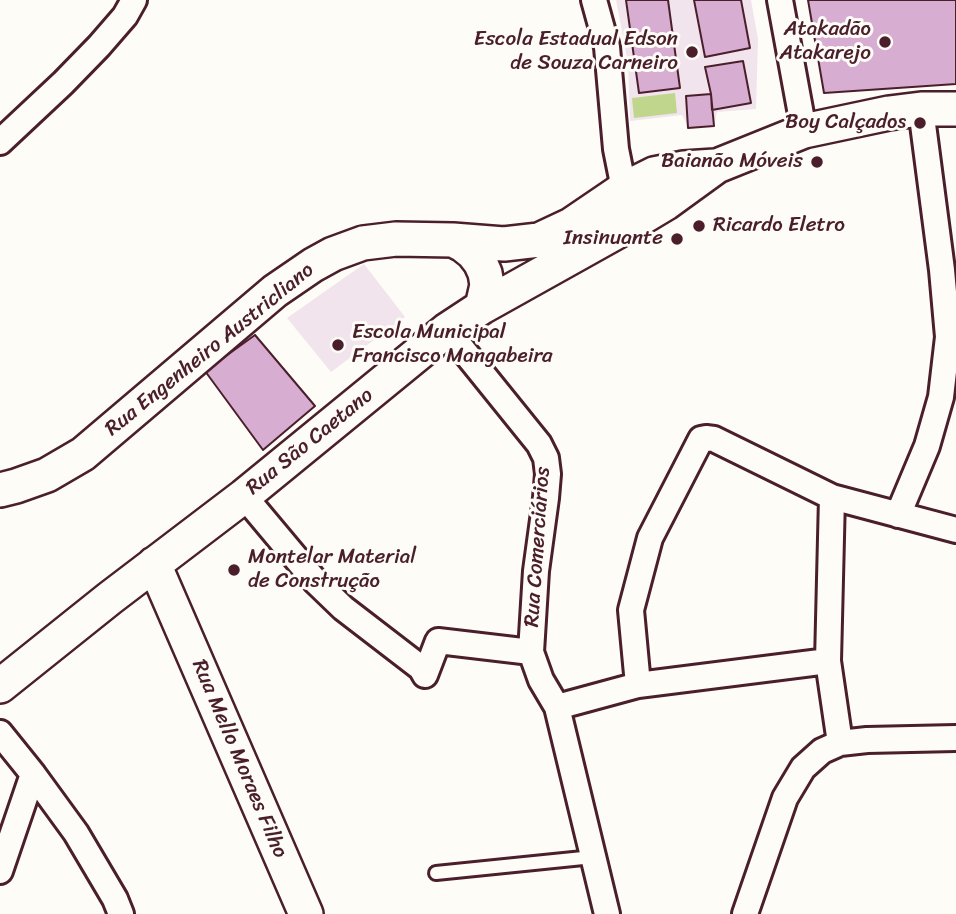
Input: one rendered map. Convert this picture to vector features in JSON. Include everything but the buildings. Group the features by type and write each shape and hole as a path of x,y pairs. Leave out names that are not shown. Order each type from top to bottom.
{"main road":[{"path":"717,166 804,131 889,113 956,109"},
{"name":"Rua Engenheiro Austricliano","path":"0,490 47,475 83,454 275,291 333,254 363,243 396,239 505,244 539,240 571,225 624,189 654,174 684,168 717,166"},
{"name":"Rua São Caetano","path":"0,686 244,496 447,330 482,307 666,203 717,166"},
{"path":"453,240 473,253 485,273 487,285 482,307"},
{"name":"Rua Mello Moraes Filho","path":"144,572 172,603 306,914"}],"street":[{"path":"0,142 99,46 125,16 134,0"},
{"path":"594,0 607,47 616,149 624,189 636,221"},
{"path":"780,0 804,131"},
{"path":"898,515 927,446 941,397 952,338 921,110"},
{"name":"Rua Comerciários","path":"447,330 539,444 546,458 547,498 536,571 531,652 541,680 557,708 607,914"},
{"path":"638,685 631,610 650,538 701,439 714,439 832,497 956,530"},
{"path":"244,496 316,582 343,608 421,668 425,675 438,641 531,652"},
{"path":"832,497 828,661 840,743"},
{"path":"557,708 638,685 828,661"},
{"path":"0,733 76,833 121,914"},
{"path":"745,914 785,798 803,768 822,751 840,743 867,740 956,738"},
{"path":"0,871 33,774"}],"lane":[{"path":"436,873 593,857"}],"shaded area":[{"name":"Escola Estadual Edson de Souza Carneiro","path":"616,0 751,0 758,39 756,109 717,112 714,126 688,126 682,115 630,121 628,64"},
{"name":"Escola Municipal Francisco Mangabeira","path":"364,264 405,317 331,372 287,318"}],"green space":[{"path":"675,93 677,113 634,118 632,98"}],"place":[{"name":"Atakadão Atakarejo","path":"885,42"},
{"name":"Escola Estadual Edson de Souza Carneiro","path":"692,52"},
{"name":"Boy Calçados","path":"920,123"},
{"name":"Baianão Móveis","path":"817,162"},
{"name":"Ricardo Eletro","path":"699,226"},
{"name":"Insinuante","path":"677,239"},
{"name":"Escola Municipal Francisco Mangabeira","path":"338,345"},
{"name":"Montelar Material de Construção","path":"234,570"}]}
